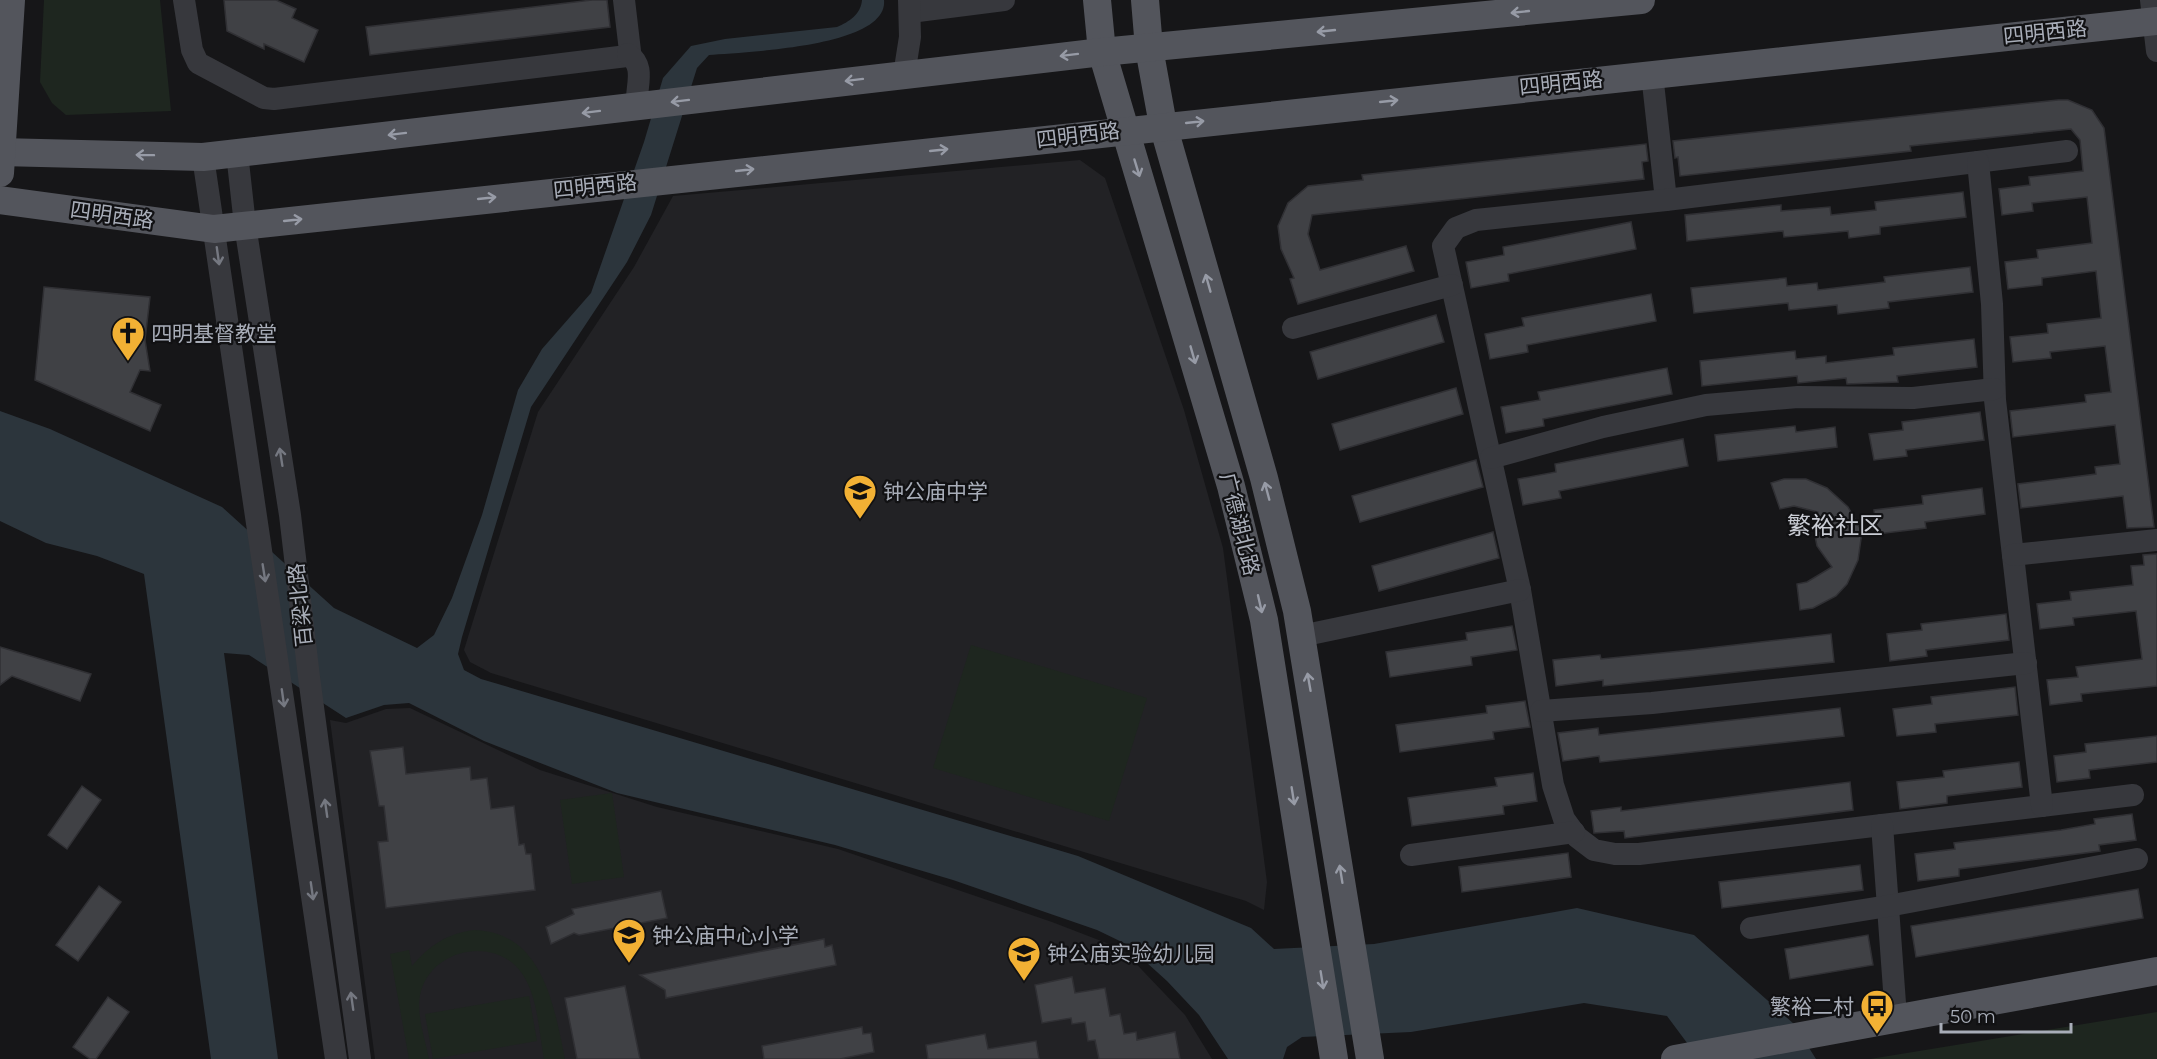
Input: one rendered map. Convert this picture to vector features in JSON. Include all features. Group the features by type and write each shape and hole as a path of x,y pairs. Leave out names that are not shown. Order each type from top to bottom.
{"main road":[{"path":"11,0 0,159 203,157 1102,52 1641,0"},
{"name":"广德湖北路","path":"1097,0 1102,52 1231,486 1264,620 1334,1059"},
{"name":"广德湖北路","path":"1145,0 1149,48 1163,125 1264,478 1301,636 1370,1059"},
{"name":"四明西路","path":"0,200 214,229 687,176 1652,74 2154,14"},
{"path":"1675,1059 2157,971"}],"street":[{"path":"184,0 192,50 198,63 255,93 274,99 628,54 636,59 641,71 636,94 643,106"},
{"path":"624,0 630,51 628,54"},
{"path":"904,75 910,36 910,6 1004,0"},
{"path":"2154,14 2157,51"},
{"path":"1652,74 1666,200"},
{"path":"2067,151 1666,200 1476,220 1456,228 1443,246 1520,590 1553,785 1564,819 1574,832 1594,850 1615,854 1639,854 2133,795"},
{"name":"百梁北路","path":"237,153 245,225 290,515 309,677 360,1059"},
{"name":"百梁北路","path":"203,157 336,1059"},
{"path":"1978,162 1992,304 1994,388 2042,806"},
{"path":"1293,328 1452,285"},
{"path":"1491,458 1603,427 1706,405 1798,397 1913,399 1994,388"},
{"path":"2013,555 2157,540"},
{"path":"1301,636 1520,590"},
{"path":"1541,711 1663,702 2025,663"},
{"path":"1882,825 1896,1017"},
{"path":"1411,855 1574,832"},
{"path":"1751,928 1888,906 2137,859"}],"shaded area":[{"path":"44,0 160,0 171,111 66,115 52,103 40,82"},
{"path":"862,0 884,0 879,16 863,28 840,38 780,49 709,55 697,68 651,215 627,262 531,407 462,637 458,654 464,670 481,679 1078,856 1251,928 1274,949 1374,944 1577,908 1694,935 1794,1024 1816,1059 1699,1059 1667,1016 1584,1003 1411,1032 1302,1037 1287,1047 1283,1059 1228,1059 1199,1015 1167,981 1126,944 1097,930 953,880 835,845 617,793 484,741 409,703 384,705 346,718 249,655 224,653 278,1059 211,1059 144,574 97,556 46,543 0,521 0,411 50,429 222,507 334,608 417,648 434,635 452,598 482,515 518,390 542,349 591,293 644,142 663,78 691,46 725,39 837,27 854,17"},
{"name":"钟公庙中学","path":"1080,160 1105,178 1184,410 1223,548 1267,882 1264,910 1246,901 491,673 470,662 464,650 538,412 634,267 673,196"},
{"path":"971,645 1147,698 1109,821 933,768"},
{"name":"钟公庙中心小学","path":"410,708 540,770 657,807 838,849 1052,922 1122,949 1185,1015 1212,1059 375,1059 330,720 346,723 386,709"},
{"path":"612,793 624,877 572,884 560,800"},
{"path":"474,930 497,934 516,944 530,958 550,995 565,1059 544,1059 535,1005 523,975 512,963 498,955 483,951 452,956 439,964 428,976 421,991 419,1007 429,1059 409,1059 390,954 409,950 412,966 425,952 439,942 455,934"},
{"path":"529,996 537,1041 433,1059 425,1014"},
{"path":"2157,1012 2157,1059 1870,1059"}],"building":[{"path":"224,0 276,0 296,9 292,18 318,30 304,62 264,44 264,49 227,31"},
{"path":"607,0 610,27 370,55 366,27"},
{"path":"2068,100 2092,110 2104,128 2154,527 2127,528 2123,496 2021,508 2018,484 2096,474 2095,467 2120,464 2115,425 2013,437 2010,411 2086,402 2085,395 2111,392 2105,346 2050,352 2051,358 2013,362 2010,337 2048,333 2047,324 2101,318 2096,271 2042,278 2042,285 2008,289 2005,262 2038,258 2037,250 2092,243 2087,197 2032,203 2033,211 2002,215 1999,189 2030,185 2029,177 2083,171 2080,140 2071,129 1910,146 1911,151 1680,176 1678,157 1675,158 1673,141"},
{"path":"1646,144 1648,161 1642,162 1644,179 1312,215 1308,234 1320,270 1406,246 1414,271 1298,304 1290,279 1294,278 1281,249 1278,226 1288,203 1308,186 1363,180 1362,175"},
{"path":"1963,192 1966,217 1880,227 1880,234 1849,238 1848,231 1784,237 1783,231 1687,241 1685,215 1781,205 1781,211 1830,207 1831,215 1876,210 1875,202"},
{"path":"1631,222 1636,249 1508,274 1509,281 1471,288 1466,262 1504,255 1503,247"},
{"path":"1970,267 1973,292 1888,302 1889,308 1838,314 1837,305 1789,310 1788,303 1694,313 1691,288 1786,278 1787,286 1817,283 1818,290 1885,282 1884,277"},
{"name":"四明基督教堂","path":"44,287 150,297 145,340 150,371 140,370 130,392 161,405 150,431 35,380"},
{"path":"1651,294 1656,321 1527,345 1528,352 1490,359 1485,334 1524,326 1522,318"},
{"path":"1436,315 1444,342 1318,379 1310,352"},
{"path":"1974,339 1977,367 1897,376 1898,382 1847,384 1846,378 1798,383 1797,376 1702,386 1700,361 1795,351 1796,359 1826,356 1826,363 1894,355 1893,348"},
{"path":"1667,368 1672,394 1543,419 1544,426 1506,433 1501,407 1540,400 1538,392"},
{"path":"1456,388 1463,414 1340,450 1332,424"},
{"path":"1980,412 1984,440 1906,450 1907,456 1874,460 1869,434 1903,430 1902,422"},
{"path":"1795,426 1796,432 1835,427 1837,447 1718,461 1715,435"},
{"path":"1683,439 1688,466 1559,491 1561,498 1523,505 1518,479 1556,472 1555,464"},
{"path":"1476,460 1483,487 1360,522 1352,496"},
{"path":"1784,479 1806,479 1827,488 1848,507 1862,532 1858,560 1847,584 1836,596 1813,608 1800,610 1797,584 1807,582 1832,567 1817,546 1814,531 1818,512 1794,506 1780,509 1771,483"},
{"path":"1982,488 1985,514 1925,522 1926,528 1877,534 1874,510 1923,504 1922,496"},
{"path":"1493,532 1499,558 1379,591 1372,566"},
{"path":"2157,554 2157,686 2081,694 2082,701 2050,705 2047,680 2078,677 2076,667 2142,659 2136,611 2073,618 2074,625 2040,629 2037,604 2071,600 2070,592 2133,585 2131,566 2144,565 2143,555"},
{"path":"2006,614 2009,640 1926,650 1927,656 1890,661 1887,634 1922,630 1921,624"},
{"path":"1512,626 1517,650 1471,657 1472,665 1390,677 1386,652 1467,640 1466,633"},
{"path":"1831,634 1834,662 1603,686 1603,680 1556,686 1553,660 1600,655 1601,659"},
{"path":"0,647 91,674 80,701 12,676 0,685"},
{"path":"2015,687 2018,715 1935,724 1936,732 1897,736 1893,709 1932,704 1931,697"},
{"path":"1525,701 1530,727 1493,732 1494,739 1400,752 1396,725 1487,713 1486,706"},
{"path":"1840,708 1844,736 1600,762 1599,756 1563,761 1558,733 1598,728 1599,735"},
{"path":"2157,736 2157,762 2089,770 2090,778 2057,782 2054,756 2086,752 2085,744"},
{"path":"403,747 406,774 470,767 471,780 487,778 491,809 514,806 519,845 524,844 526,854 531,854 535,890 386,908 378,842 388,841 384,806 379,806 370,751"},
{"path":"2019,762 2022,787 1947,796 1947,803 1900,809 1897,782 1944,777 1943,771"},
{"path":"1533,773 1537,801 1503,806 1504,814 1412,826 1408,798 1497,786 1495,778"},
{"path":"1850,782 1853,810 1625,838 1624,831 1594,833 1591,811 1621,807 1621,811"},
{"path":"82,786 101,800 67,849 48,835"},
{"path":"2132,814 2136,840 2099,845 2100,851 1959,869 1959,876 1918,881 1915,854 1955,849 1954,843 2061,830 2095,824 2094,819"},
{"path":"1568,853 1571,877 1462,892 1459,867"},
{"path":"1860,865 1863,890 1722,908 1719,882"},
{"path":"99,886 121,902 78,961 56,945"},
{"path":"2138,889 2143,918 1916,957 1911,926"},
{"path":"661,891 667,918 579,935 574,933 551,944 546,927 574,914 572,909"},
{"path":"1868,935 1873,965 1790,979 1785,949"},
{"path":"824,939 825,947 832,945 836,965 666,998 665,990 640,975"},
{"path":"1072,977 1075,993 1105,988 1110,1016 1120,1014 1124,1034 1136,1032 1137,1040 1175,1032 1180,1059 1099,1059 1095,1040 1088,1041 1085,1022 1072,1024 1071,1018 1042,1023 1035,985"},
{"path":"625,986 640,1059 577,1059 565,998"},
{"path":"108,997 129,1012 96,1059 90,1059 73,1047"},
{"path":"862,1027 863,1034 871,1033 874,1052 840,1059 764,1059 762,1046"},
{"path":"985,1034 988,1049 1036,1041 1039,1059 928,1059 926,1045"}],"place":[{"name":"四明基督教堂","path":"128,362"},
{"name":"钟公庙中学","path":"860,520"},
{"name":"钟公庙中心小学","path":"629,964"},
{"name":"钟公庙实验幼儿园","path":"1024,982"},
{"name":"繁裕二村","path":"1877,1035"}],"district":[{"name":"繁裕社区","path":"1835,525"}]}
